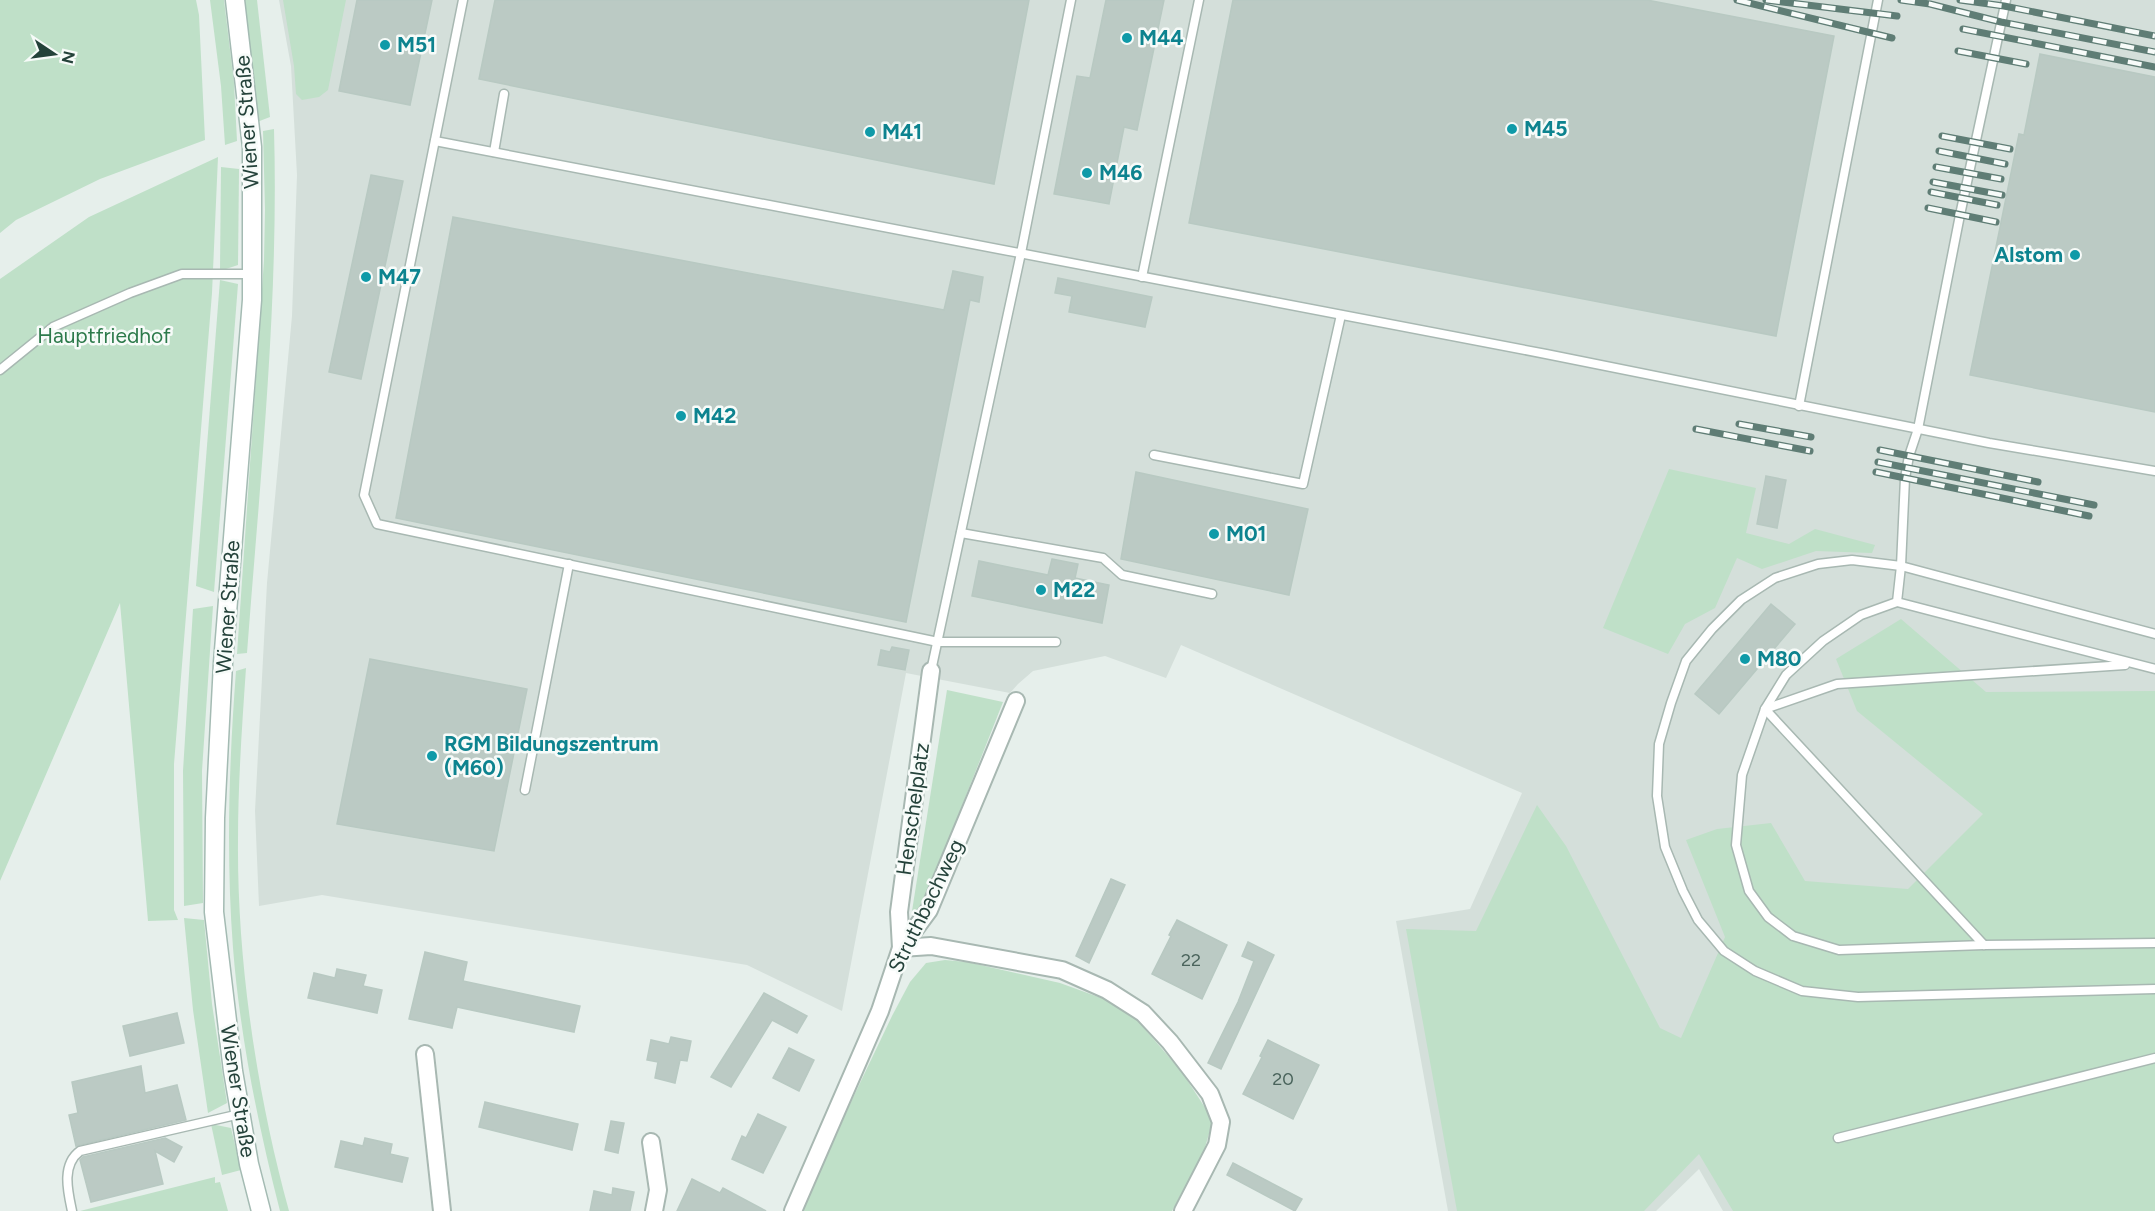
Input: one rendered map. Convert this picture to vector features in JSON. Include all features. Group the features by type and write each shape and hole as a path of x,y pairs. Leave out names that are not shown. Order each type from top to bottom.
{"main road":[{"name":"Wiener Straße","path":"235,0 252,147 252,274 223,663 215,818 214,912 233,1071 249,1164 261,1211"}],"street":[{"name":"Henschelplatz","path":"902,948 899,912 932,671"},
{"name":"Struthbachweg","path":"793,1211 880,1011 902,948 929,910 1016,701"},
{"path":"902,948 931,946 1062,970 1107,990 1143,1013 1170,1042 1210,1095 1221,1122 1217,1145 1183,1211"},
{"path":"425,1054 442,1211"},
{"path":"651,1142 658,1190 654,1211"}],"lane":[{"path":"463,0 364,495 377,524 938,642 1056,642"},
{"path":"932,671 1021,253 1071,0"},
{"path":"1142,277 1198,0"},
{"path":"1799,406 1878,0"},
{"path":"1897,602 1905,478 1918,429 1960,214 2006,0"},
{"path":"494,152 504,94"},
{"path":"435,141 1341,315 1918,429 2155,471"},
{"path":"0,370 53,327 130,293 182,274 252,274"},
{"path":"1154,455 1303,484 1341,315"},
{"path":"961,533 1103,558 1122,575 1212,594"},
{"path":"2155,634 1901,566 1852,560 1818,564 1775,578 1741,600 1712,629 1686,661 1659,744 1657,796 1665,847 1698,920 1724,951 1755,971 1802,991 1858,997 2155,989"},
{"path":"525,790 569,564"},
{"path":"2155,669 1897,602 1861,615 1823,641 1786,675 1765,709 1742,775 1736,845 1749,891 1768,917 1793,936 1839,950 2155,943"},
{"path":"1765,709 1837,684 2133,665"},
{"path":"1765,709 1984,945"},
{"path":"1838,1137 2155,1058"},
{"path":"72,1211 68,1192 68,1175 74,1156 80,1151 240,1114"}],"shaded area":[{"path":"279,0 2155,0 2155,1211 1723,1211 1699,1169 1656,1211 1448,1211 1396,921 1470,909 1522,793 1181,645 1166,678 1105,656 1033,671 1010,693 906,673 842,1011 747,965 322,895 259,906 255,811 267,583 292,316 297,175 291,66"}],"green space":[{"path":"0,0 196,0 199,15 205,140 100,179 16,220 0,233"},
{"path":"210,0 224,0 234,83 237,141 225,145 221,86"},
{"path":"245,0 257,0 270,117 257,122"},
{"path":"283,0 346,0 328,90 319,97 302,100 296,94 294,66"},
{"path":"274,129 274,260 267,391 247,653 237,654 264,260 263,131"},
{"name":"Hauptfriedhof","path":"218,157 212,293 174,764 174,910 178,920 148,921 120,603 0,881 0,279 89,217"},
{"path":"221,167 239,169 238,265 220,271"},
{"path":"220,280 238,284 214,592 196,586"},
{"path":"1669,469 1756,488 1746,533 1789,544 1815,529 1875,545 1872,553 1816,551 1762,569 1737,558 1715,608 1685,624 1668,654 1603,628"},
{"path":"213,606 202,771 203,903 184,906 183,771 193,609"},
{"path":"1901,619 1986,692 2155,691 2155,1211 1733,1211 1699,1154 1644,1211 1457,1211 1406,929 1476,931 1537,805 1566,846 1660,1028 1681,1038 1725,937 1686,840 1717,829 1771,823 1805,881 1908,889 1983,814 1857,711 1836,659"},
{"path":"246,668 238,820 241,934 251,1028 259,1075 267,1121 289,1211 280,1211 264,1146 245,1047 233,948 229,844 232,740 236,671"},
{"path":"947,690 1003,702 918,913 912,911"},
{"path":"184,918 204,920 212,1004 227,1103 208,1113 193,1010"},
{"path":"945,960 967,962 1060,983 1104,999 1137,1020 1182,1072 1213,1120 1204,1151 1172,1211 803,1211 849,1106 910,982 926,963"},
{"path":"211,1124 231,1128 241,1170 222,1175"},
{"path":"215,1177 215,1183 220,1182 228,1211 80,1211"}],"building":[{"name":"M51","path":"357,0 432,0 410,105 339,91"},
{"name":"M41","path":"495,0 1029,0 994,184 479,79"},
{"name":"M44","path":"1106,0 1164,0 1137,130 1124,127 1109,204 1054,194 1077,76 1090,78"},
{"name":"M45","path":"1233,0 1647,0 1834,36 1776,336 1189,223"},
{"name":"Alstom","path":"2040,54 2155,77 2155,412 1970,375 2019,134 2024,135"},
{"name":"M47","path":"371,175 403,181 361,379 329,372"},
{"name":"M42","path":"453,217 944,310 953,271 983,277 979,302 970,300 906,622 396,518"},
{"path":"1058,278 1152,297 1145,327 1069,312 1072,296 1055,293"},
{"name":"M01","path":"1136,472 1308,509 1289,595 1121,559"},
{"path":"1766,476 1786,480 1777,528 1757,524"},
{"name":"M22","path":"1052,559 1078,564 1075,578 1109,585 1102,623 972,596 979,561 1048,575"},
{"name":"M80","path":"1771,604 1795,624 1719,714 1695,694"},
{"path":"892,647 909,650 905,670 878,665 881,650 890,652"},
{"name":"RGM Bildungszentrum (M60)","path":"370,659 527,689 494,851 337,824"},
{"path":"1111,879 1125,885 1089,963 1076,956"},
{"path":"1177,920 1227,945 1202,999 1152,974"},
{"path":"1248,942 1274,955 1221,1069 1208,1063 1238,1002 1254,961 1242,956"},
{"path":"425,952 467,962 463,981 580,1006 574,1032 457,1007 452,1028 409,1019"},
{"path":"337,969 366,975 363,986 382,990 377,1013 308,998 314,973 335,978"},
{"path":"764,993 807,1016 797,1033 772,1020 731,1087 711,1077"},
{"path":"177,1013 184,1043 130,1056 123,1026"},
{"path":"671,1037 691,1041 687,1061 680,1060 675,1083 655,1078 658,1062 647,1060 651,1040 669,1044"},
{"path":"1268,1040 1319,1065 1293,1119 1243,1094"},
{"path":"789,1048 814,1060 799,1091 773,1078"},
{"path":"141,1066 145,1093 177,1085 186,1120 76,1146 69,1115 78,1113 72,1082"},
{"path":"485,1102 578,1124 572,1150 479,1127"},
{"path":"758,1114 786,1127 763,1173 732,1159 742,1136 746,1138"},
{"path":"611,1121 624,1123 618,1153 605,1150"},
{"path":"165,1138 182,1147 174,1162 155,1151 163,1184 91,1202 80,1160 83,1157"},
{"path":"365,1138 392,1144 390,1154 408,1158 402,1182 335,1167 341,1141 363,1146"},
{"path":"1233,1163 1302,1199 1295,1211 1227,1175"},
{"path":"692,1179 720,1193 723,1188 766,1211 677,1211"},
{"path":"613,1188 634,1192 630,1211 590,1211 594,1191 612,1195"}],"railway":[{"path":"1737,0 1892,38"},
{"path":"1766,0 1897,16"},
{"path":"1901,0 1930,4 2001,22 2155,52"},
{"path":"1960,0 2004,6 2155,36"},
{"path":"1963,29 2155,67"},
{"path":"1958,51 2026,64"},
{"path":"1942,136 2010,149"},
{"path":"1939,151 2005,164"},
{"path":"1936,167 2001,179"},
{"path":"1933,182 2002,195"},
{"path":"1931,192 1997,205"},
{"path":"1928,208 1996,222"},
{"path":"1739,424 1811,437"},
{"path":"1696,429 1810,451"},
{"path":"1880,450 2038,482"},
{"path":"1878,462 2094,505"},
{"path":"1876,472 2089,516"}],"place":[{"name":"M44","path":"1127,38"},
{"name":"M51","path":"385,45"},
{"name":"M45","path":"1512,129"},
{"name":"M41","path":"870,132"},
{"name":"M46","path":"1087,173"},
{"name":"Alstom","path":"2075,255"},
{"name":"M47","path":"366,277"},
{"name":"M42","path":"681,416"},
{"name":"M01","path":"1214,534"},
{"name":"M22","path":"1041,590"},
{"name":"M80","path":"1745,659"},
{"name":"RGM Bildungszentrum (M60)","path":"432,756"}]}
